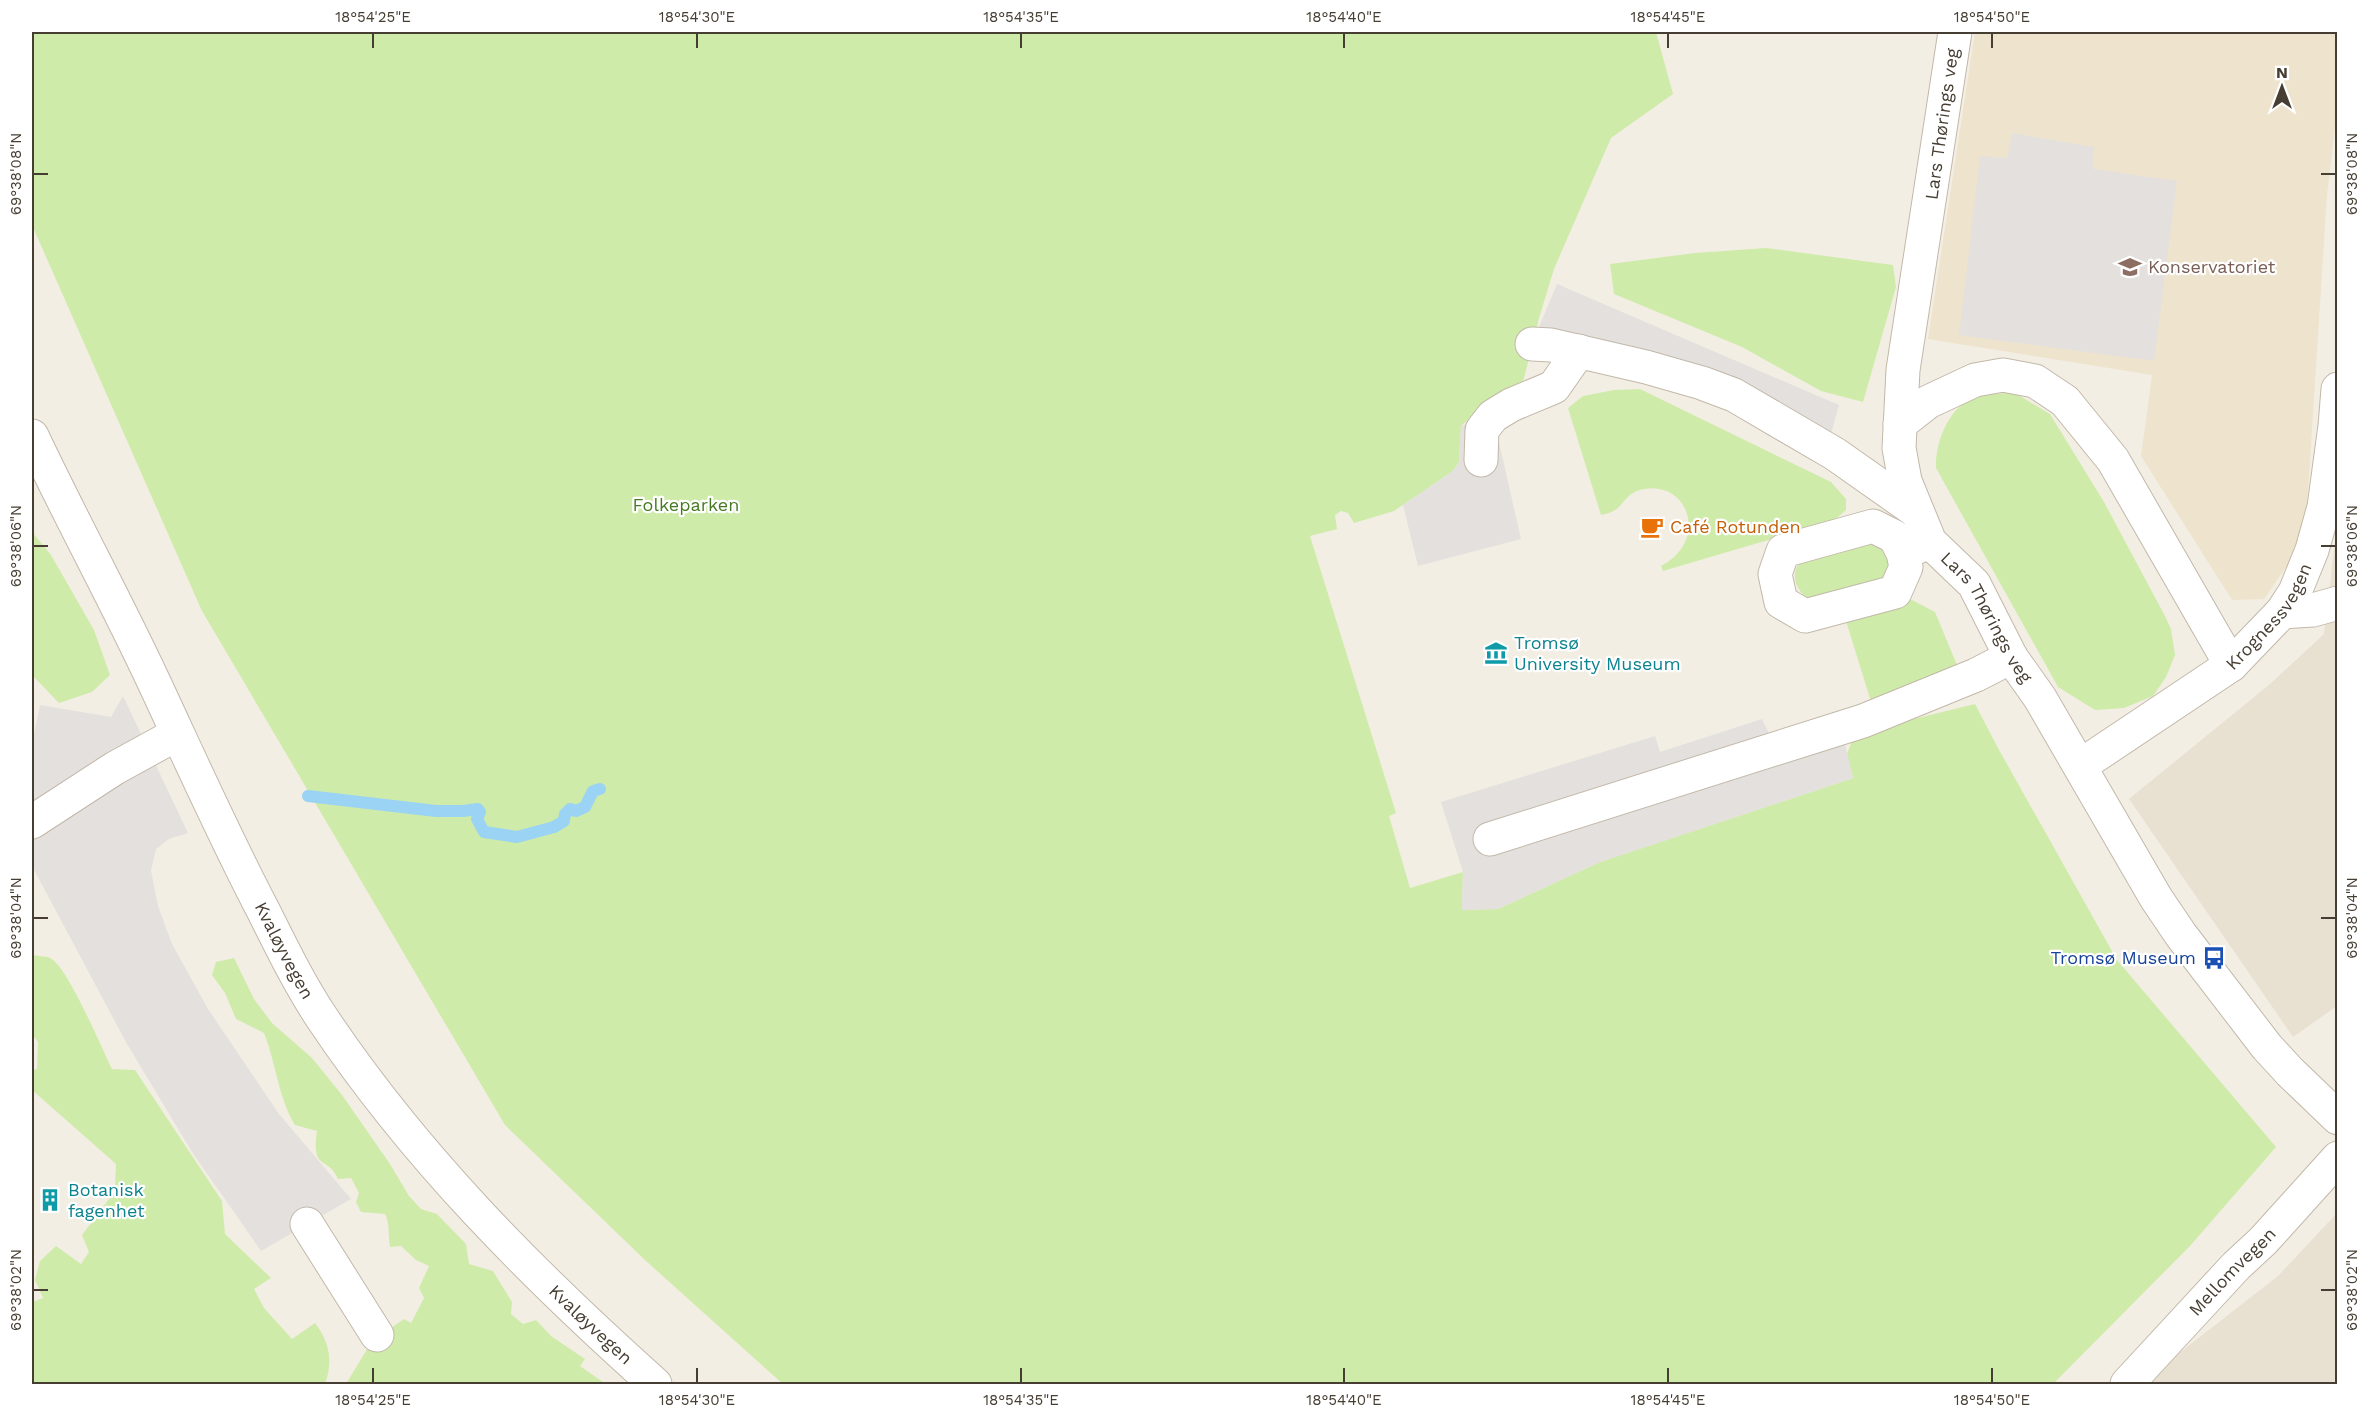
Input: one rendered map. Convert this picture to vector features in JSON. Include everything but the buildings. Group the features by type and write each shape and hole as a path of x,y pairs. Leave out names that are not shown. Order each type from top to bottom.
{"street":[{"name":"Lars Thørings veg","path":"1955,32 1904,370 1900,424 1899,448 1905,481 1916,511 1917,547 1974,584 2011,657 2040,698 2125,847 2181,935 2267,1047 2337,1118"},
{"path":"1532,344 1551,345 1579,351 1702,383 1734,395 1835,454 1916,511"},
{"path":"1481,460 1482,430 1493,416 1511,405 1554,387 1579,351"},
{"path":"1900,424 1928,402 1975,380 2003,375 2035,381 2065,401 2113,460 2231,665"},
{"name":"Krognessvegen","path":"2080,766 2231,665 2282,612 2295,592 2312,550 2324,507 2335,426 2337,389"},
{"name":"Kvaløyvegen","path":"32,436 115,602 241,867 285,954 321,1016 370,1087 439,1171 495,1233 582,1319 655,1384"},
{"path":"2282,612 2313,610 2337,603"},
{"path":"1490,839 1863,722 1976,675 2011,657"},
{"path":"32,822 115,768 177,734"},
{"name":"Mellomvegen","path":"2127,1384 2236,1266 2263,1241 2337,1158"},
{"path":"307,1224 377,1335"}],"shaded area":[{"name":"Konservatoriet","path":"1975,32 2337,32 2337,112 2327,195 2307,507 2293,557 2264,599 2232,600 2141,456 2152,375 1928,339"},
{"path":"2012,133 2094,147 2093,169 2177,181 2154,361 1959,335 1980,156 2007,158"},
{"path":"1557,284 1839,405 1829,441 1534,339"},
{"path":"1493,416 1521,539 1418,566 1403,505 1453,471 1459,462 1461,426"},
{"path":"2337,525 2337,1006 2293,1037 2129,799 2270,684 2324,634"},
{"path":"123,696 188,833 169,839 156,849 151,871 158,906 172,944 208,1009 279,1114 351,1199 261,1251 192,1152 127,1044 32,866 32,744 40,705 111,717"},
{"path":"1837,711 1853,778 1600,862 1498,909 1462,910 1463,872 1441,802 1655,736 1660,752 1762,719 1769,733"},
{"path":"2337,1213 2337,1384 2150,1384 2178,1354 2278,1276"}],"green space":[{"name":"Folkeparken","path":"32,32 1656,32 1673,94 1611,138 1554,269 1522,386 1496,395 1461,426 1459,462 1453,471 1394,511 1354,523 1348,513 1341,511 1335,515 1337,529 1310,536 1396,813 1389,816 1410,888 1463,872 1462,910 1498,909 1600,862 1853,778 1847,754 1853,738 1889,725 1975,704 2117,960 2276,1147 2190,1246 2053,1384 783,1384 646,1261 505,1125 202,611 32,225"},
{"path":"1766,248 1893,265 1896,287 1863,402 1821,391 1742,347 1614,294 1610,264 1695,253"},
{"path":"1640,389 1831,482 1846,499 1846,510 1833,521 1663,571 1661,566 1676,555 1685,542 1689,529 1682,503 1672,494 1660,489 1644,489 1629,496 1613,511 1601,515 1568,408 1583,396 1614,390"},
{"path":"2007,393 2020,396 2050,414 2104,502 2165,616 2171,629 2175,655 2166,677 2153,696 2124,708 2095,710 2058,687 1936,468 1938,446 1946,424 1960,406 1979,396"},
{"path":"32,532 51,555 94,630 110,675 92,692 59,703 32,675"},
{"path":"1864,540 1880,545 1892,564 1886,579 1808,599 1801,592 1795,578 1799,563"},
{"path":"1908,598 1935,612 1959,670 1872,705 1846,621"},
{"path":"32,955 50,958 57,964 74,991 112,1069 135,1070 222,1201 225,1234 271,1278 254,1289 264,1308 292,1339 315,1323 329,1352 329,1368 325,1384 32,1384 32,1302 43,1298 35,1280 40,1261 56,1246 81,1264 89,1252 82,1235 115,1191 116,1164 32,1090 32,1070 37,1069 38,1042 32,1034"},
{"path":"234,958 254,999 272,1023 312,1058 342,1095 390,1164 409,1196 421,1209 437,1214 466,1244 469,1264 493,1271 512,1302 511,1314 523,1324 536,1320 551,1336 585,1359 580,1366 603,1382 600,1384 346,1384 372,1341 404,1319 411,1323 424,1298 419,1288 429,1266 416,1260 401,1246 390,1247 385,1214 361,1212 356,1202 359,1193 351,1178 338,1179 330,1167 318,1158 317,1131 295,1125 285,1103 264,1033 236,1019 225,993 212,975 216,962"}],"waterway":[{"path":"308,796 436,811 478,809 480,812 477,819 484,832 517,837 554,827 564,821 565,814 570,809 576,811 585,807 593,791 600,789"}],"place":[{"name":"Konservatoriet","path":"2130,267"},
{"name":"Café Rotunden","path":"1652,527"},
{"name":"Tromsø University Museum","path":"1496,653"},
{"name":"Tromsø Museum","path":"2214,958"},
{"name":"Botanisk fagenhet","path":"50,1200"}]}
